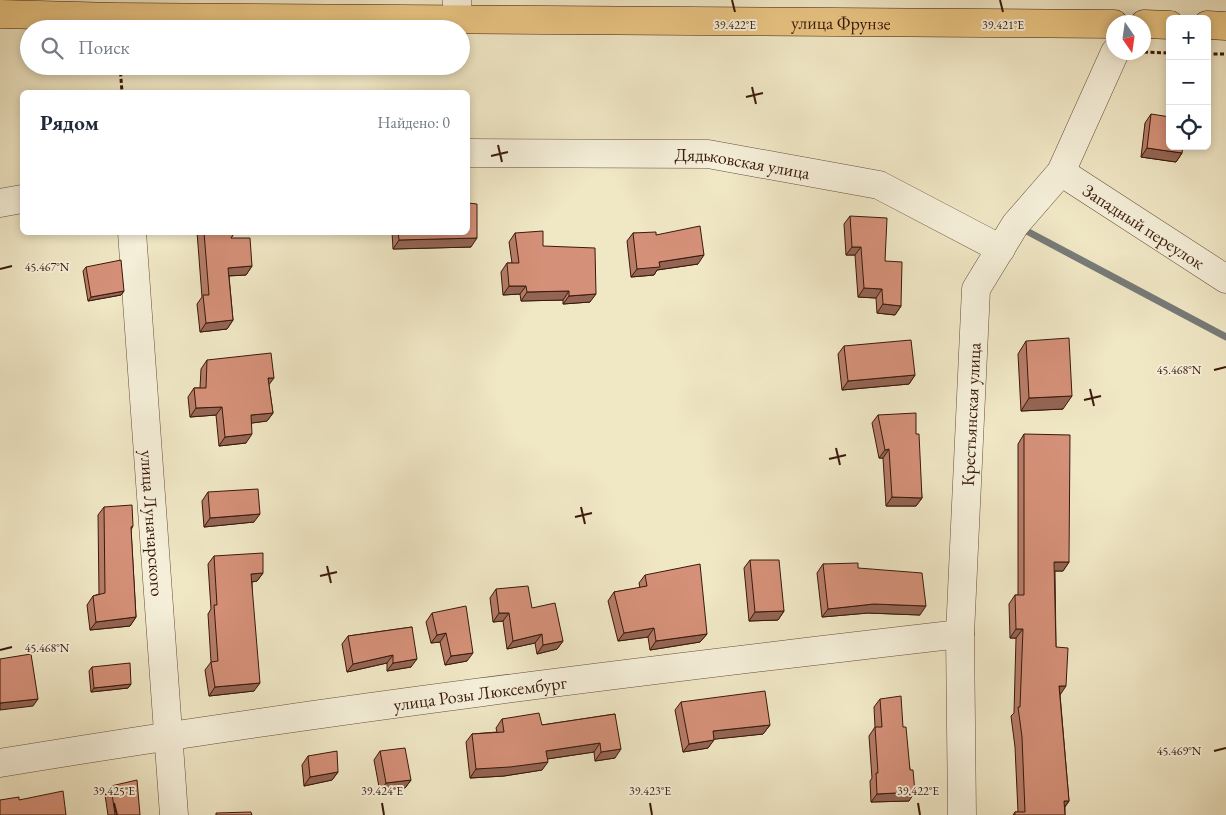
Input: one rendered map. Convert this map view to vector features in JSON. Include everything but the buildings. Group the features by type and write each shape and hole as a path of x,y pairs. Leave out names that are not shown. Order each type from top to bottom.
{"main road":[{"name":"улица Фрунзе","path":"0,14 34,7 457,10 1106,24"},
{"path":"1151,24 1166,25"},
{"path":"1211,25 1226,26"}],"street":[{"name":"Крестьянская улица","path":"962,815 960,634 976,289 1015,225 1061,172 1111,60"},
{"name":"Дядьковская улица","path":"470,153 708,154 879,185 1001,248"},
{"name":"Западный переулок","path":"1061,172 1226,278"},
{"path":"0,203 20,199"},
{"name":"улица Луначарского","path":"132,235 174,815"},
{"name":"улица Розы Люксембург","path":"0,763 168,735 561,681 960,634"}],"path":[{"path":"1151,52 1166,53"},
{"path":"1211,54 1226,54"},
{"path":"121,75 122,90"}],"waterway":[{"path":"1021,228 1226,337"}]}
